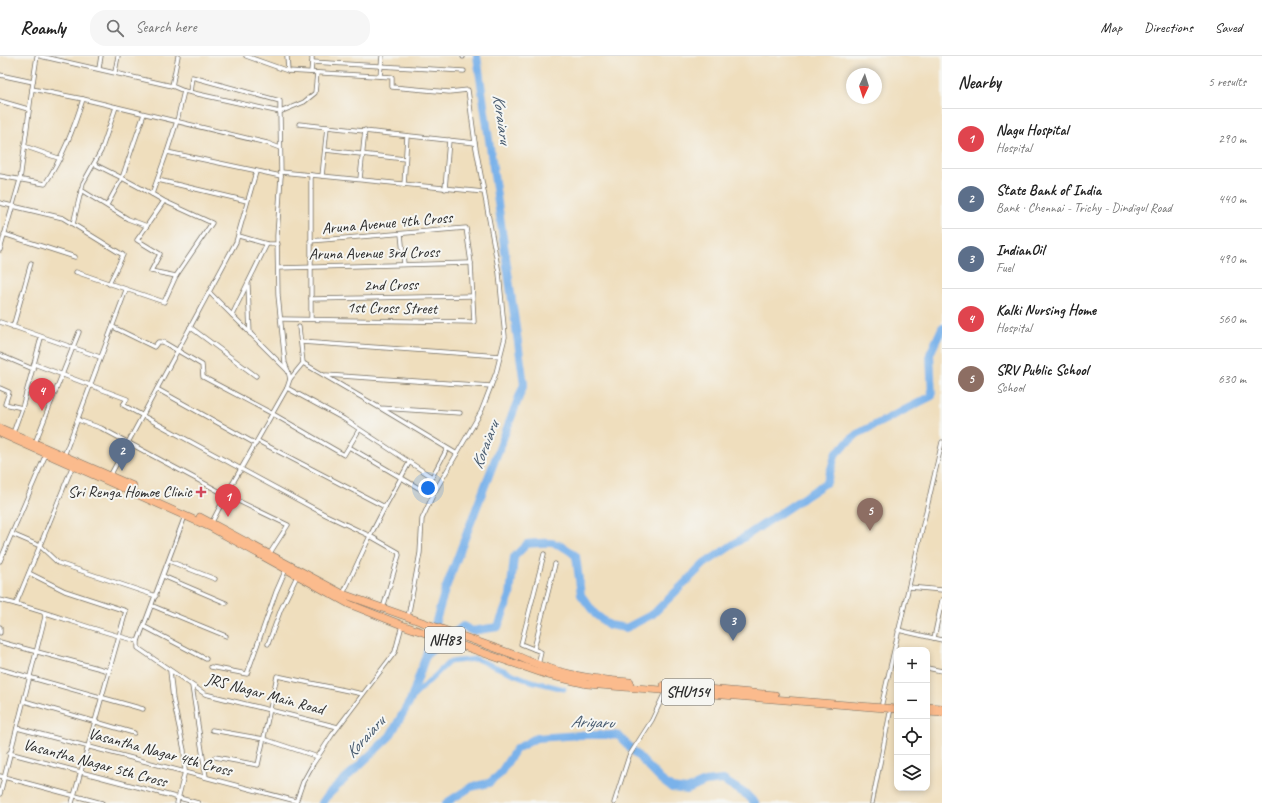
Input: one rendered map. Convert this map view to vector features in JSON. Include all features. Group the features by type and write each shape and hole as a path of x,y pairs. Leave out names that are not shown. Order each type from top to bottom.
{"highway":[{"name":"NH83","path":"0,428 64,456 74,463 185,515 211,524 343,594 486,644 538,666 558,672 598,680 666,688 882,703 894,707"},
{"name":"NH83","path":"0,433 46,453 110,476 211,524 270,553 288,566 297,575 349,604 483,653"},
{"name":"SHU154","path":"483,653 548,676 587,684 666,688 894,707"},
{"path":"930,707 942,708"},
{"path":"930,712 942,713"}],"street":[{"path":"0,250 2,236 13,206 20,180 28,109 37,56"},
{"path":"40,56 98,68 172,86 184,91 280,112 304,102 314,94 317,73"},
{"path":"98,68 100,56"},
{"path":"115,72 118,56"},
{"path":"172,86 178,56"},
{"path":"246,56 288,71 392,77 392,87 449,92 468,90 475,143 499,273 505,337 491,386 481,412 434,494 422,519 420,553 410,618"},
{"path":"287,56 288,71"},
{"path":"312,56 312,72"},
{"path":"380,76 382,56"},
{"path":"312,62 464,71"},
{"path":"0,75 33,82"},
{"path":"190,92 192,78 280,101 281,174 278,268 285,363 290,379"},
{"path":"32,88 177,121 267,143 280,148"},
{"path":"152,194 177,121 184,91"},
{"path":"0,176 45,184 61,159 70,139 84,99"},
{"path":"0,101 28,109"},
{"path":"73,224 81,190 102,151 116,107"},
{"path":"107,205 122,178 144,114"},
{"path":"299,124 475,143"},
{"path":"322,176 327,128"},
{"path":"360,179 365,130"},
{"path":"404,184 406,136"},
{"path":"445,189 449,140"},
{"path":"24,146 61,159"},
{"path":"325,150 405,159"},
{"path":"167,152 256,172 360,179 484,192"},
{"path":"76,272 164,302 176,276 212,223 164,201 94,164"},
{"path":"110,476 239,236 256,172"},
{"path":"311,175 311,319"},
{"path":"158,180 247,202"},
{"path":"81,190 128,219 147,226"},
{"path":"164,201 137,240 160,254 151,271 176,276"},
{"path":"0,203 63,218 123,255 109,284"},
{"name":"Aruna Avenue 4th Cross","path":"310,241 466,228 470,263"},
{"path":"401,234 404,264"},
{"path":"2,236 75,258"},
{"path":"239,236 267,244 278,244"},
{"path":"232,315 267,244"},
{"path":"13,327 31,263"},
{"path":"470,263 472,296"},
{"name":"Aruna Avenue 3rd Cross","path":"278,268 470,263"},
{"path":"248,283 250,334"},
{"path":"64,456 92,385 100,358 126,290"},
{"path":"209,292 288,371"},
{"name":"2nd Cross","path":"310,299 472,296"},
{"name":"1st Cross Street","path":"281,319 474,322 472,296"},
{"path":"0,322 100,358"},
{"path":"112,327 154,347 158,342 163,342 202,365 203,378 273,414 344,455 359,430"},
{"path":"190,327 256,376"},
{"path":"211,524 273,414 287,388 290,379 303,363 299,327"},
{"path":"35,443 79,332"},
{"path":"13,433 22,408 41,338"},
{"path":"301,342 500,356"},
{"path":"0,355 63,374 127,399 124,406 242,468 326,515 370,536 398,552 399,554 383,608"},
{"path":"303,363 457,454"},
{"path":"324,375 491,386"},
{"path":"0,388 9,392 6,404 22,408"},
{"path":"287,388 359,430 432,477"},
{"path":"157,389 385,507"},
{"path":"380,408 460,413"},
{"path":"78,420 101,428 226,495 288,525 270,553"},
{"path":"882,703 942,442"},
{"path":"349,447 422,490 432,477 447,449"},
{"path":"0,561 46,453"},
{"path":"16,604 74,463"},
{"path":"343,594 370,536 409,463"},
{"path":"0,600 64,618 119,637 138,641 153,606 185,515"},
{"path":"12,534 40,546 58,563 156,596"},
{"path":"538,666 541,652 521,644 544,554"},
{"path":"169,561 215,579"},
{"path":"534,649 555,564"},
{"path":"211,667 247,674 276,592 288,566"},
{"path":"29,573 65,591 126,611 103,696 94,720 72,803"},
{"path":"268,644 281,609 297,575"},
{"path":"163,576 226,603"},
{"path":"908,587 942,590"},
{"path":"934,638 942,600"},
{"path":"153,606 226,636"},
{"path":"0,794 2,776 10,753 30,678 45,617 44,613"},
{"path":"296,802 303,782 338,727 396,652 405,625"},
{"path":"145,627 206,659"},
{"path":"0,628 0,633"},
{"path":"898,630 942,640"},
{"name":"JRS Nagar Main Road","path":"138,641 138,648 205,694 271,709 338,727"},
{"path":"0,642 110,671"},
{"path":"0,669 103,696 143,709"},
{"path":"930,669 942,671"},
{"path":"170,671 173,699 184,750 185,771 177,803"},
{"path":"215,757 258,765 277,676 363,694"},
{"path":"192,686 206,777"},
{"path":"614,803 627,761 641,739 666,688"},
{"path":"24,701 94,720 134,733"},
{"path":"872,803 894,711"},
{"name":"Vasantha Nagar 4th Cross","path":"17,728 87,745 296,802"},
{"path":"212,730 264,740 318,757"},
{"name":"Vasantha Nagar 5th Cross","path":"10,753 198,803"},
{"path":"2,776 102,803"}],"waterway":[{"name":"Koraiaru","path":"322,803 326,797 390,736 411,699 426,655 445,590 524,384 477,56"},
{"path":"426,655 463,626 472,631 498,627 510,596 514,557 527,544 553,543 564,547 576,556 581,595 595,614 609,625 626,628 653,614 704,564 827,482 836,453 857,434 932,396 930,354 942,328"},
{"path":"411,699 449,662 476,659 531,681 564,689"},
{"name":"Ariyaru","path":"446,803 471,787 489,783 499,775 516,749 536,738 581,735 618,735 661,780 672,788 687,790 705,782 723,780 747,795 755,803"}],"place":[{"name":"Kalki Nursing Home","path":"42,411"},
{"name":"State Bank of India","path":"122,471"},
{"name":"Sri Renga Homoe Clinic","path":"201,492"},
{"name":"Nagu Hospital","path":"228,517"},
{"name":"SRV Public School","path":"870,531"},
{"name":"IndianOil","path":"733,641"}]}
